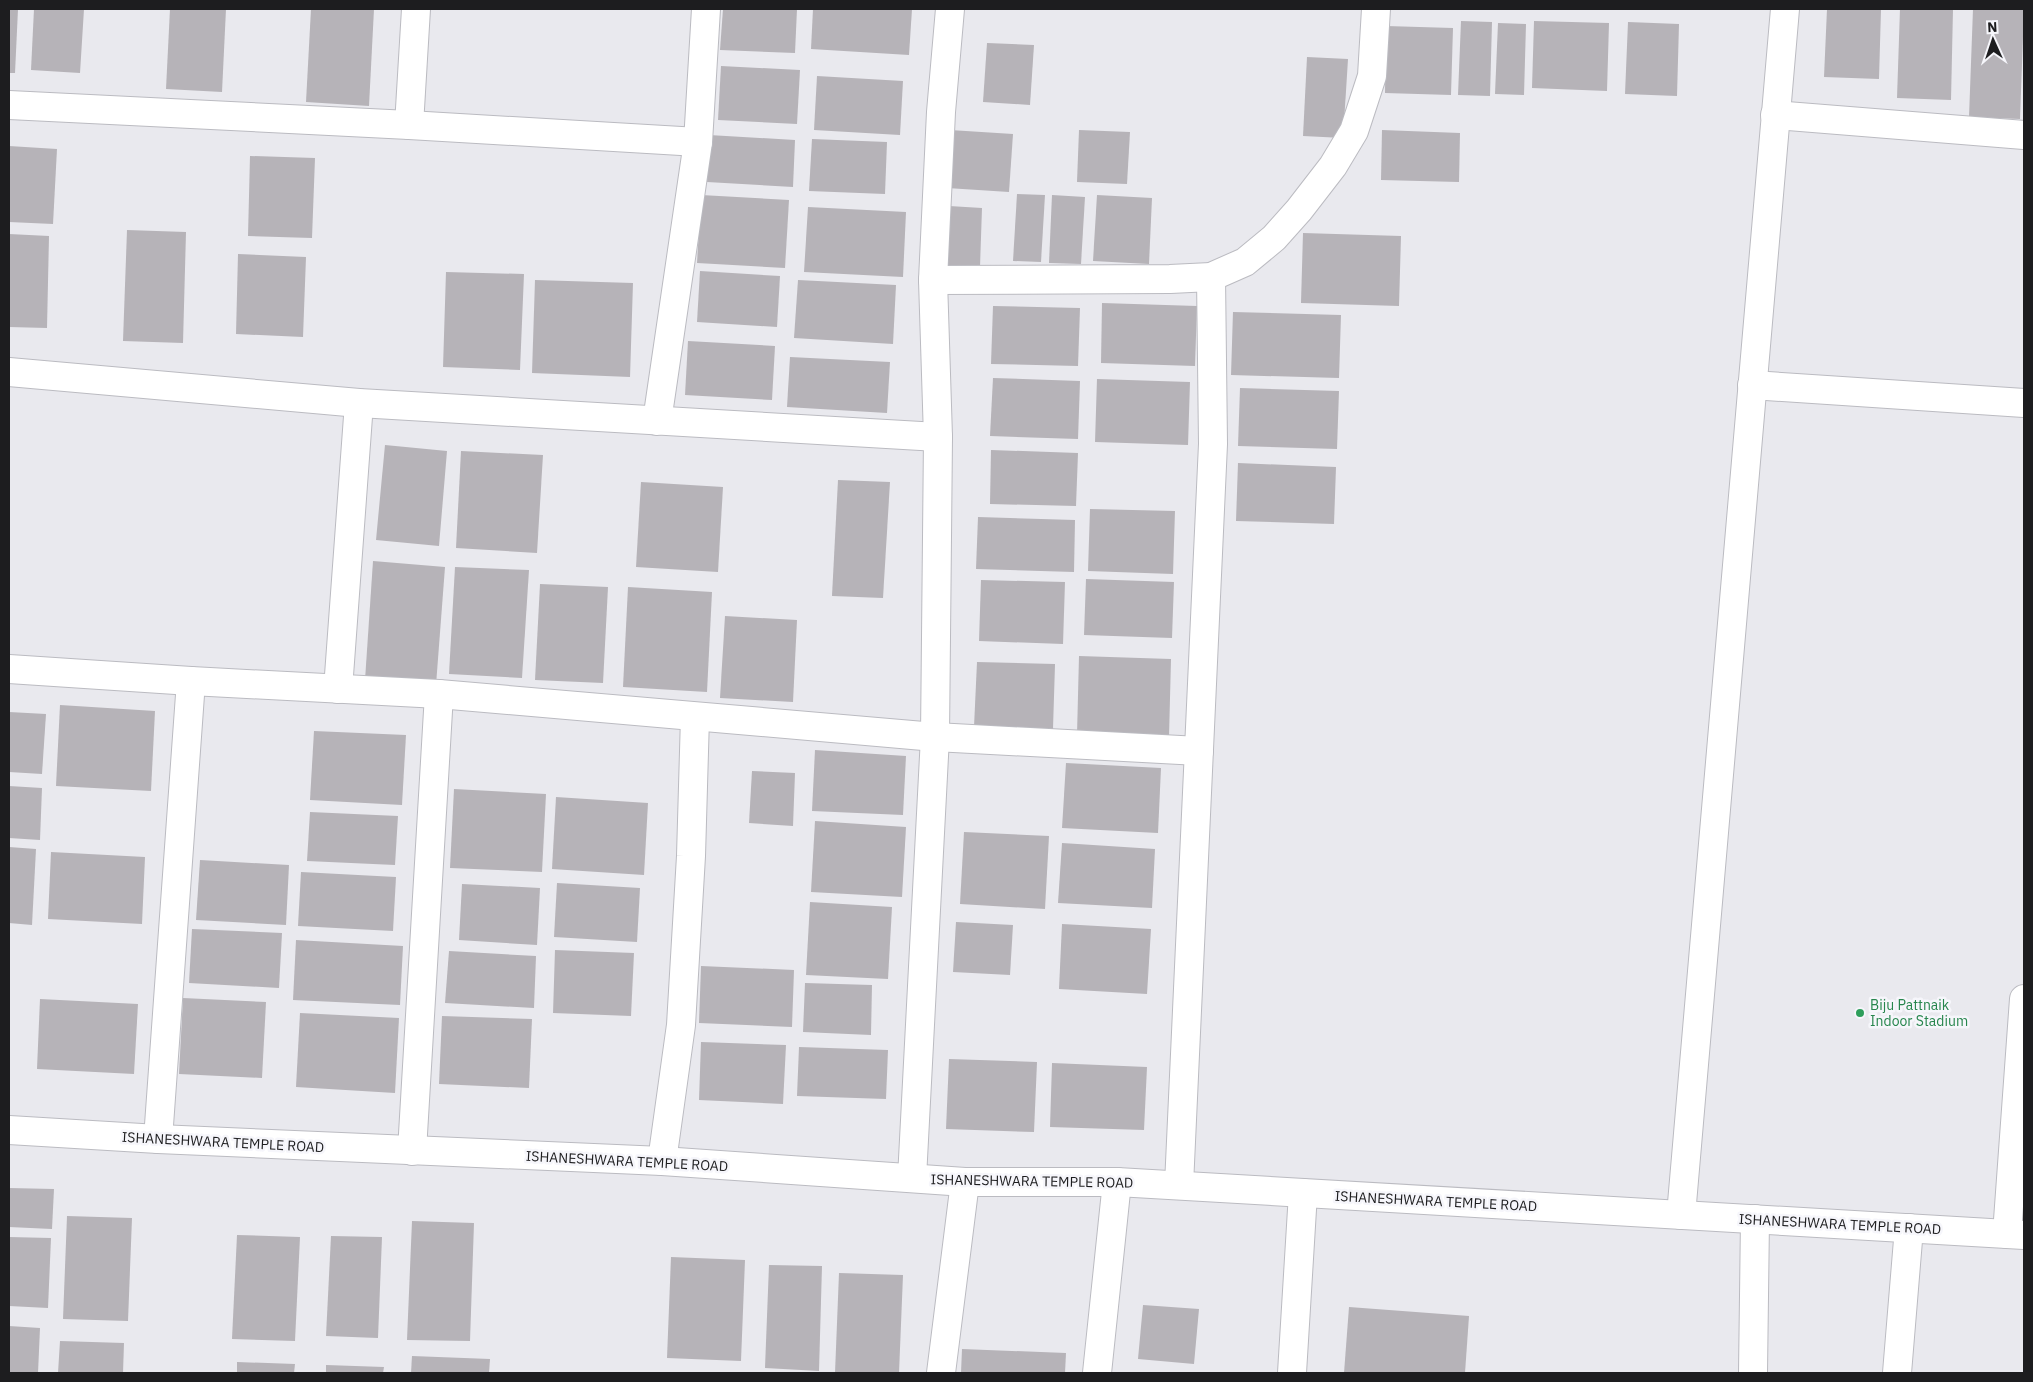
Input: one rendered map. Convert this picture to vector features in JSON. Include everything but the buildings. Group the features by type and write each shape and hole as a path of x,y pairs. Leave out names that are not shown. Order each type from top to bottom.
{"street":[{"path":"409,125 416,9"},
{"path":"657,421 698,142 706,9"},
{"path":"912,1178 935,737 938,437 934,280 941,112 950,9"},
{"path":"934,280 1211,277 1245,262 1274,238 1333,166 1354,130 1372,76 1376,9"},
{"path":"1681,1215 1785,9"},
{"path":"9,105 698,142"},
{"path":"1776,116 2024,135"},
{"path":"1179,1186 1213,444 1211,277"},
{"path":"9,372 359,403 938,437"},
{"path":"1752,385 2024,403"},
{"path":"338,689 359,403"},
{"path":"9,669 439,694 935,737 1199,751"},
{"path":"158,1139 191,681"},
{"path":"412,1152 439,694"},
{"path":"662,1161 681,1025 691,856 695,717"},
{"path":"2016,1235 2024,999"},
{"name":"ISHANESHWARA TEMPLE ROAD","path":"9,1130 412,1152 662,1161 965,1182 1117,1182 2016,1235"},
{"path":"941,1373 965,1182"},
{"path":"1098,1373 1117,1182"},
{"path":"1292,1373 1303,1193"},
{"path":"1753,1373 1756,1219"},
{"path":"1897,1373 1909,1228"}],"place":[{"name":"Biju Pattnaik Indoor Stadium","path":"1860,1013"}]}
